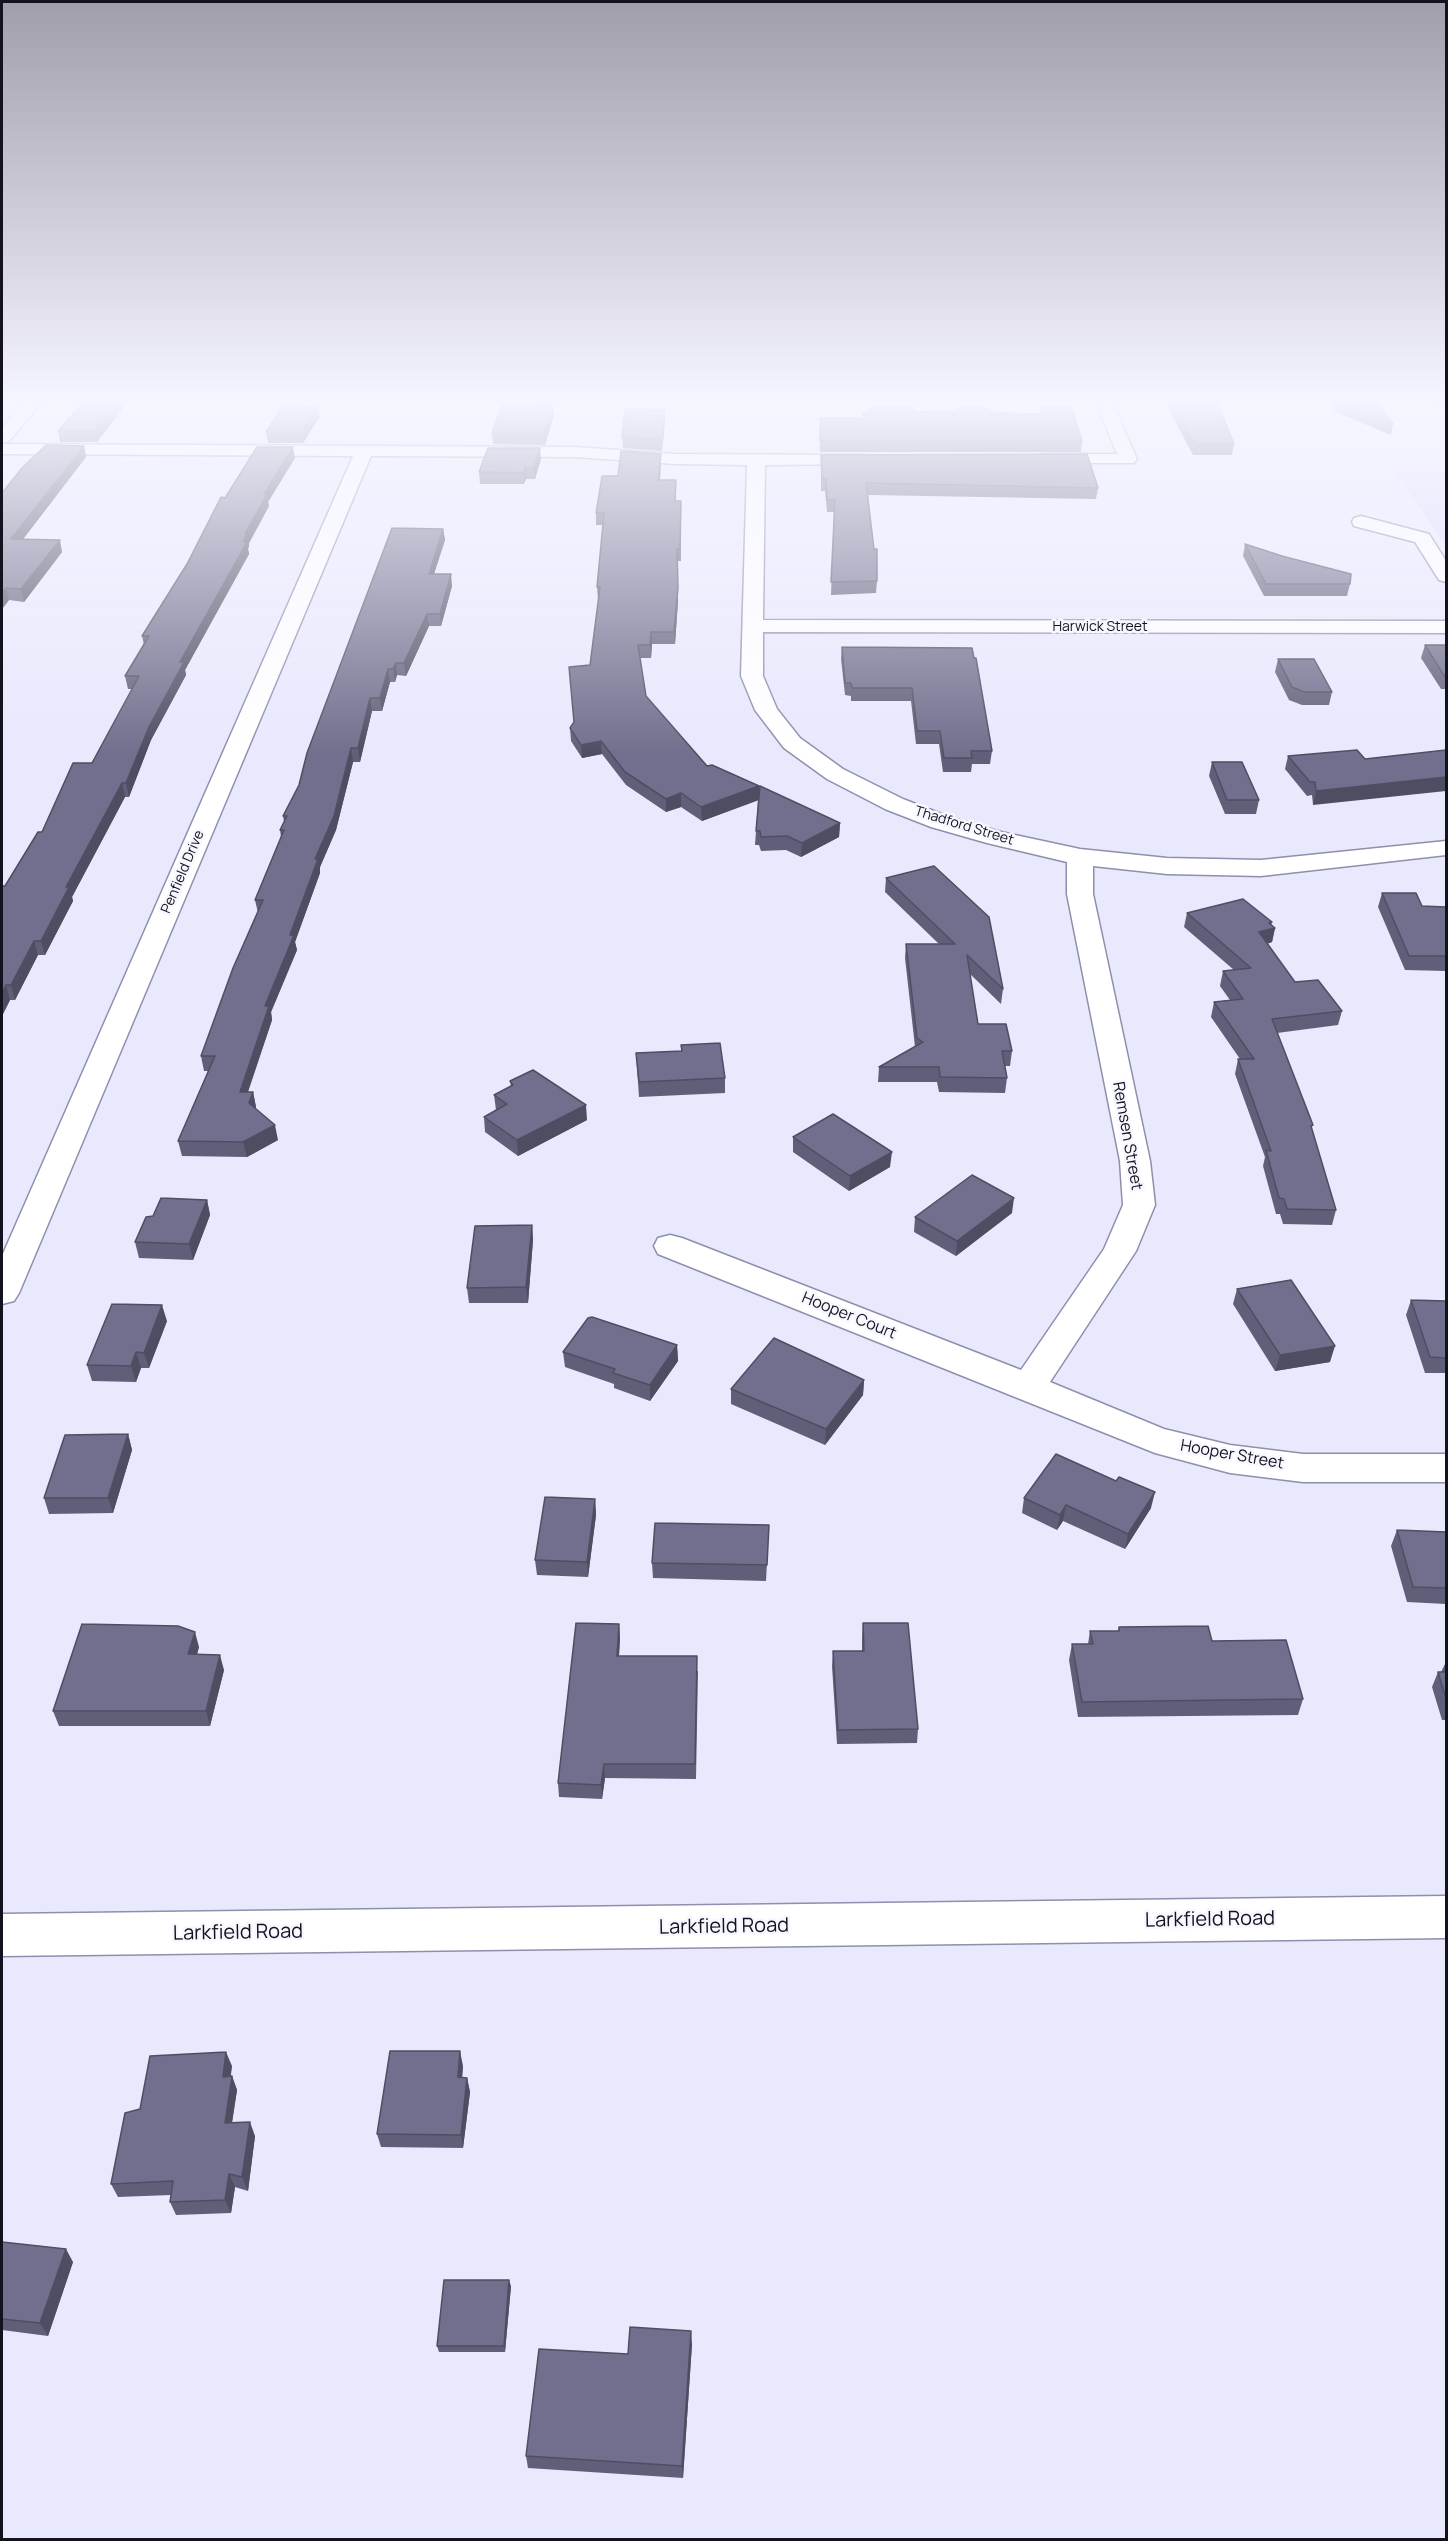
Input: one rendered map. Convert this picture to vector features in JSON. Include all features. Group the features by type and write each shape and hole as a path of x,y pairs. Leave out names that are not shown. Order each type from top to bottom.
{"street":[{"name":"Penfield Drive","path":"2,1293 335,518"},
{"name":"Thadford Street","path":"755,518 752,676 766,710 792,743 835,774 894,804 940,822 996,838 1080,857 1167,866 1261,868 1446,848"},
{"path":"1361,522 1422,538 1446,576"},
{"name":"Harwick Street","path":"754,626 1446,627"},
{"name":"Remsen Street","path":"1028,1387 1120,1251 1139,1205 1135,1161 1080,894 1080,857"},
{"name":"Hooper Court","path":"670,1246 1028,1387"},
{"name":"Hooper Street","path":"1028,1387 1155,1440 1230,1459 1303,1468 1446,1468"},
{"name":"Larkfield Road","path":"2,1935 1446,1917"}],"shaded area":[{"path":"1426,518 1446,518 1446,547"}],"building":[{"path":"2,518 28,518 11,539 60,540 21,589 6,588 2,593"},
{"path":"211,518 254,518 245,534 247,534 243,542 247,542 180,662 184,662 149,727 126,783 122,783 66,887 69,887 41,941 34,941 11,985 6,985 2,993 2,886 5,886 38,832 42,832 73,763 92,763 139,676 125,676 149,636 142,636 187,564"},
{"path":"604,518 681,518 680,549 677,549 678,588 674,632 651,632 650,645 638,645 646,696 707,766 712,765 759,786 701,807 681,793 666,799 625,772 601,741 581,745 570,728 574,722 569,667 590,665 600,587 597,587"},
{"path":"834,518 870,518 874,549 877,549 877,581 831,582"},
{"path":"392,528 443,529 429,574 451,574 440,614 427,614 404,663 396,663 393,669 388,669 380,698 370,698 358,748 351,748 334,816 315,859 318,859 290,935 294,935 265,1006 269,1006 240,1092 253,1092 249,1103 275,1125 243,1142 178,1141 215,1056 201,1056 233,968 263,900 255,900 284,830 280,830 287,816 283,816 299,785 307,753"},
{"path":"1245,544 1351,574 1350,584 1266,584"},
{"path":"1425,645 1446,645 1446,677 1445,677"},
{"path":"842,647 972,648 974,658 976,658 992,751 971,751 972,758 944,758 940,731 917,731 912,688 852,688 851,683 845,683"},
{"path":"1278,659 1314,659 1332,692 1304,692 1292,687"},
{"path":"1357,750 1365,759 1446,750 1446,777 1316,791 1315,782 1310,782 1288,756"},
{"path":"1212,762 1242,762 1259,800 1227,800"},
{"path":"760,786 840,823 802,843 787,836 761,837 760,831 756,831"},
{"path":"934,866 989,917 1003,989 967,955 978,1024 1006,1024 1012,1051 1002,1051 1007,1078 940,1077 939,1067 879,1067 923,1042 917,1038 906,944 955,944 886,878"},
{"path":"1382,893 1416,893 1422,906 1446,907 1446,956 1409,956"},
{"path":"1243,899 1272,922 1269,923 1275,928 1259,932 1295,982 1318,980 1342,1011 1272,1019 1313,1125 1311,1126 1336,1210 1287,1209 1284,1199 1279,1198 1266,1150 1271,1151 1238,1059 1254,1059 1214,1002 1243,999 1223,971 1251,968 1187,913"},
{"path":"720,1043 725,1078 639,1082 636,1053 682,1051 681,1045"},
{"path":"533,1070 586,1105 517,1140 484,1117 507,1104 494,1095 513,1085 510,1081"},
{"path":"833,1114 892,1152 850,1176 793,1137"},
{"path":"972,1175 1014,1198 957,1241 915,1217"},
{"path":"161,1198 207,1200 189,1244 135,1242 146,1217 153,1216"},
{"path":"532,1225 526,1287 467,1288 475,1226"},
{"path":"1291,1280 1335,1346 1280,1355 1237,1289"},
{"path":"1411,1300 1446,1301 1446,1358 1430,1357"},
{"path":"112,1304 162,1305 144,1353 136,1352 131,1366 87,1365"},
{"path":"592,1317 677,1345 650,1385 613,1373 615,1369 563,1352 588,1318"},
{"path":"774,1338 864,1380 826,1429 731,1389"},
{"path":"128,1434 108,1498 44,1498 65,1435"},
{"path":"1056,1454 1116,1481 1119,1477 1155,1492 1128,1534 1066,1505 1060,1515 1024,1498"},
{"path":"545,1497 595,1499 587,1562 535,1560"},
{"path":"655,1523 769,1525 767,1565 652,1563"},
{"path":"1397,1530 1446,1532 1446,1588 1413,1587"},
{"path":"576,1623 619,1624 617,1656 697,1656 695,1764 604,1764 601,1785 558,1783"},
{"path":"863,1623 908,1623 918,1729 838,1730 833,1651 864,1651"},
{"path":"82,1624 178,1626 195,1632 188,1654 220,1655 206,1711 53,1711"},
{"path":"1208,1626 1212,1641 1286,1640 1303,1699 1082,1702 1072,1644 1093,1644 1090,1631 1119,1631 1119,1627"},
{"path":"1438,1672 1446,1672 1446,1699"},
{"path":"390,2051 460,2051 458,2077 467,2078 461,2135 377,2134"},
{"path":"226,2052 223,2077 232,2076 225,2123 250,2122 242,2177 229,2174 225,2200 170,2202 173,2181 111,2184 125,2113 140,2109 150,2056"},
{"path":"2,2242 66,2249 40,2323 2,2319"},
{"path":"444,2280 509,2280 504,2346 437,2346"},
{"path":"630,2327 691,2331 682,2466 526,2456 539,2349 628,2354"}]}
